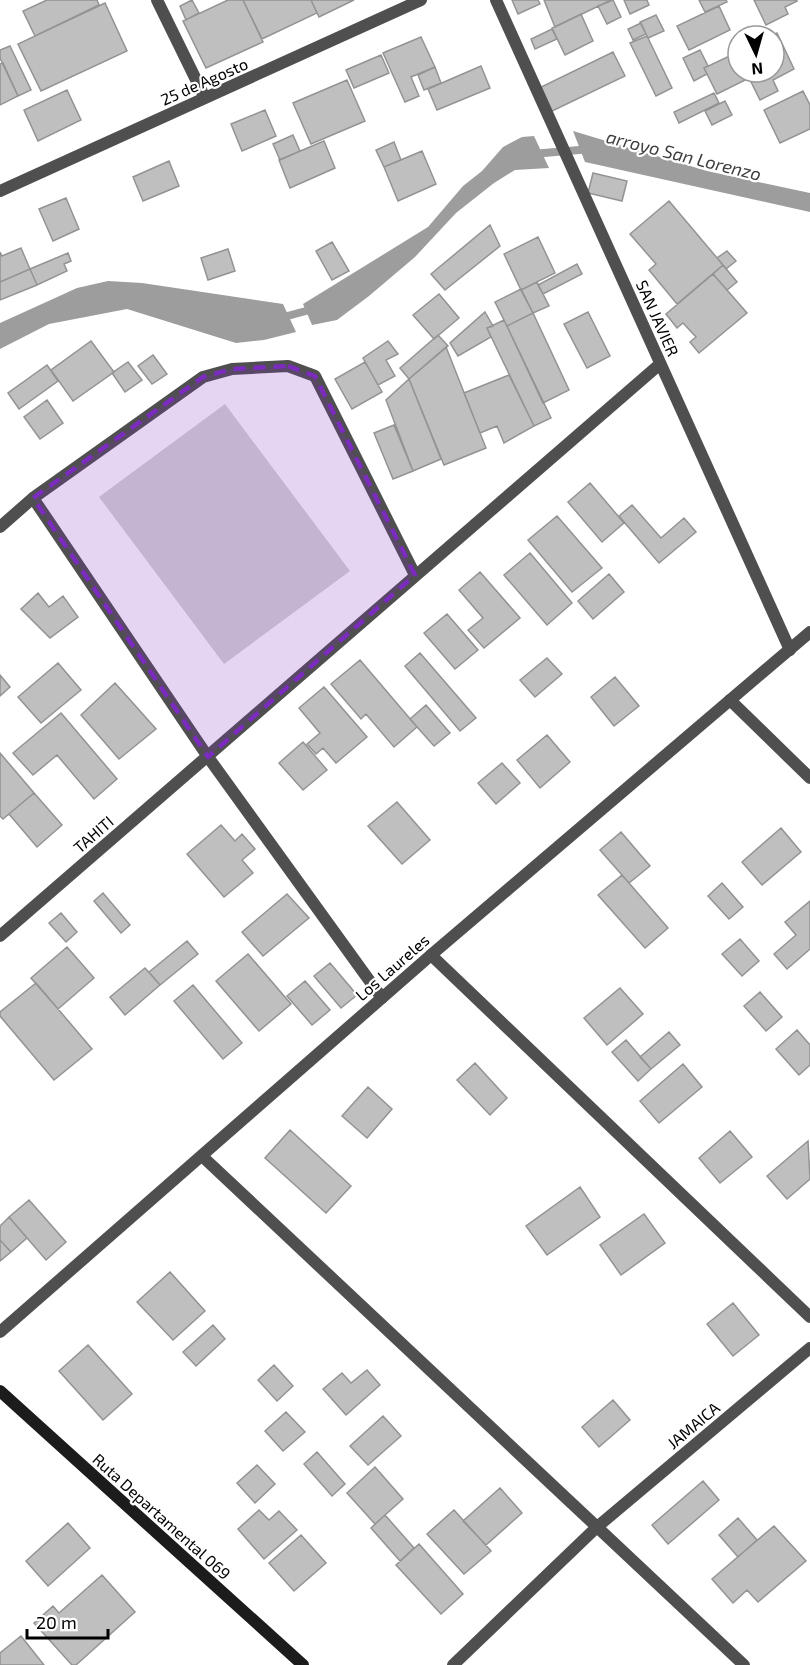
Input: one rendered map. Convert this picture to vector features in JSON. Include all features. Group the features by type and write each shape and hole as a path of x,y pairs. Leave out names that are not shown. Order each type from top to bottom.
{"main road":[{"name":"Ruta Departamental 069","path":"0,1391 303,1665"}],"street":[{"path":"157,0 205,98"},
{"name":"25 de Agosto","path":"0,191 421,0"},
{"name":"SAN JAVIER","path":"496,0 790,650"},
{"name":"TAHITI","path":"0,936 660,364"},
{"path":"0,527 33,498 203,377 232,369 288,366 315,376 415,575"},
{"path":"33,498 208,757 382,998"},
{"name":"Los Laureles","path":"0,1332 203,1157 431,955 810,632"},
{"path":"730,700 810,778"},
{"path":"431,955 810,1317"},
{"path":"203,1157 744,1665"},
{"name":"JAMAICA","path":"453,1665 597,1527 810,1348"}],"highlighted area":[{"path":"288,366 315,376 415,575 208,757 33,498 203,377 232,369"}],"shaded area":[{"path":"573,131 707,171 810,193 810,212 585,162"},
{"path":"534,136 549,168 515,170 494,183 456,213 415,257 369,296 337,320 312,325 303,304 428,227 463,186 482,171 503,147 522,137"},
{"path":"108,281 142,283 283,304 296,332 264,340 236,343 127,309 49,324 0,349 0,323 77,288"},
{"path":"225,404 350,571 224,664 99,497"}],"building":[{"path":"47,0 97,0 99,5 35,36 23,11"},
{"path":"192,0 199,13 186,20 180,6"},
{"path":"228,0 243,0 263,42 206,68 183,21"},
{"path":"243,0 311,0 317,13 262,39"},
{"path":"311,0 354,0 319,17"},
{"path":"512,0 538,0 540,4 518,14"},
{"path":"544,0 611,0 555,27"},
{"path":"613,0 621,17 607,24 598,6"},
{"path":"624,0 647,0 649,5 630,14"},
{"path":"699,0 726,0 727,2 705,12"},
{"path":"754,0 797,0 785,7 788,14 766,24"},
{"path":"105,3 127,51 41,91 18,44"},
{"path":"719,6 727,24 726,32 689,50 677,26"},
{"path":"581,14 593,41 565,55 552,28"},
{"path":"656,15 664,31 648,38 640,22"},
{"path":"641,23 646,34 633,40 628,29"},
{"path":"552,29 557,39 535,49 531,39"},
{"path":"647,36 672,88 656,96 630,43"},
{"path":"421,37 435,67 411,77 419,96 405,102 383,53"},
{"path":"10,46 31,90 18,96 0,58 0,50"},
{"path":"700,50 708,66 704,68 707,74 694,81 683,58"},
{"path":"613,52 625,76 548,113 537,89"},
{"path":"786,52 794,69 786,73"},
{"path":"381,55 389,73 354,88 346,70"},
{"path":"726,58 726,84 737,84 717,94 704,68"},
{"path":"3,63 18,96 0,105 0,64"},
{"path":"481,66 490,88 437,110 428,89"},
{"path":"435,67 441,83 424,90 418,75"},
{"path":"347,80 365,121 311,144 293,103"},
{"path":"752,84 775,84 778,91 760,100"},
{"path":"67,90 81,120 38,141 24,110"},
{"path":"803,91 810,105 810,129 780,143 764,110"},
{"path":"714,93 719,103 679,123 674,112"},
{"path":"725,101 732,115 712,125 705,111"},
{"path":"265,110 276,136 242,151 231,124"},
{"path":"293,135 300,151 280,160 273,144"},
{"path":"324,141 335,168 290,188 279,160"},
{"path":"394,142 401,160 384,167 376,150"},
{"path":"422,151 436,184 398,201 384,167"},
{"path":"169,161 179,186 143,201 133,177"},
{"path":"593,173 627,181 622,201 588,193"},
{"path":"66,198 79,229 53,241 39,209"},
{"path":"669,201 723,265 677,304 649,270 656,264 630,234"},
{"path":"490,225 500,246 445,290 431,274"},
{"path":"538,237 555,273 521,290 504,254"},
{"path":"332,242 349,271 332,280 316,251"},
{"path":"21,248 30,269 0,282 0,252 2,256"},
{"path":"228,249 235,271 208,280 201,258"},
{"path":"727,251 736,261 726,269 717,258"},
{"path":"68,253 71,261 64,264 67,271 37,285 30,269"},
{"path":"577,264 582,274 543,294 538,285"},
{"path":"723,265 737,282 727,290 713,274"},
{"path":"30,269 37,285 0,300 0,282"},
{"path":"713,274 747,313 699,353 690,342 696,337 683,323 677,328 666,314"},
{"path":"537,282 549,306 533,313 521,290"},
{"path":"521,289 533,313 507,326 495,302"},
{"path":"439,294 459,318 434,339 413,315"},
{"path":"485,312 493,326 487,328 491,337 458,356 450,343"},
{"path":"588,312 610,356 587,368 564,324"},
{"path":"533,313 569,390 543,403 507,326"},
{"path":"504,320 551,418 534,426 487,328"},
{"path":"438,335 448,346 409,379 400,368"},
{"path":"91,341 114,372 73,401 51,370"},
{"path":"388,341 398,354 386,360 395,376 378,385 363,358"},
{"path":"446,347 486,448 444,465 409,379"},
{"path":"153,355 167,374 152,384 138,366"},
{"path":"128,362 142,380 125,392 112,373"},
{"path":"365,362 382,392 352,409 335,379"},
{"path":"47,365 58,381 19,409 8,393"},
{"path":"509,375 534,426 504,443 497,426 480,433 464,393"},
{"path":"409,379 441,459 413,471 386,400"},
{"path":"47,400 63,423 40,439 24,417"},
{"path":"394,425 413,471 393,479 374,433"},
{"path":"590,483 624,523 602,542 568,502"},
{"path":"632,505 661,538 684,518 696,532 659,563 619,516"},
{"path":"557,516 602,568 572,592 528,540"},
{"path":"530,553 572,603 547,625 504,575"},
{"path":"480,572 520,618 484,648 468,630 483,618 459,590"},
{"path":"609,574 624,592 593,619 578,601"},
{"path":"38,593 49,607 63,596 78,617 50,638 21,609"},
{"path":"447,614 478,650 455,669 424,633"},
{"path":"420,653 476,718 460,731 405,666"},
{"path":"547,658 562,674 535,697 520,680"},
{"path":"360,660 417,727 394,747 366,714 361,719 331,684"},
{"path":"58,663 81,690 41,723 18,697"},
{"path":"0,675 10,687 0,696"},
{"path":"615,677 639,706 614,726 591,697"},
{"path":"115,683 156,729 119,759 81,715"},
{"path":"324,687 367,737 336,763 323,748 316,754 307,744 320,733 299,708"},
{"path":"426,705 450,733 434,746 410,719"},
{"path":"61,713 117,779 94,799 57,755 33,775 13,753"},
{"path":"547,735 570,762 540,788 517,760"},
{"path":"303,742 327,770 303,790 279,763"},
{"path":"0,753 34,793 3,819 0,816"},
{"path":"502,763 520,783 496,804 478,783"},
{"path":"34,793 62,825 37,847 9,814"},
{"path":"397,802 430,840 402,864 368,826"},
{"path":"221,825 235,841 242,834 255,849 242,860 253,873 224,897 187,854"},
{"path":"781,828 801,852 762,885 742,862"},
{"path":"621,832 650,866 629,883 600,850"},
{"path":"622,875 668,928 645,948 598,895"},
{"path":"722,883 743,907 729,919 708,896"},
{"path":"103,893 130,925 121,933 94,901"},
{"path":"287,894 309,918 263,956 242,932"},
{"path":"810,901 810,949 787,969 774,954 796,935 785,922"},
{"path":"61,913 77,932 66,942 49,923"},
{"path":"740,939 759,961 742,976 722,954"},
{"path":"187,941 198,954 160,985 149,972"},
{"path":"67,947 94,978 58,1009 31,978"},
{"path":"248,954 291,1004 259,1031 216,981"},
{"path":"330,963 357,995 341,1008 314,976"},
{"path":"145,968 160,985 125,1015 110,997"},
{"path":"305,981 330,1010 312,1025 287,996"},
{"path":"36,983 92,1049 54,1080 0,1016 0,1012"},
{"path":"193,985 242,1043 223,1059 174,1001"},
{"path":"620,988 643,1014 607,1045 584,1018"},
{"path":"760,992 782,1017 766,1031 744,1006"},
{"path":"797,1030 810,1045 810,1065 799,1075 776,1049"},
{"path":"669,1032 680,1045 651,1069 640,1057"},
{"path":"626,1040 651,1069 638,1081 612,1052"},
{"path":"475,1063 507,1098 490,1115 457,1080"},
{"path":"683,1064 702,1087 659,1123 640,1101"},
{"path":"368,1087 392,1109 367,1138 342,1116"},
{"path":"290,1130 351,1186 326,1213 265,1158"},
{"path":"730,1131 752,1157 720,1183 699,1158"},
{"path":"808,1141 810,1179 787,1199 767,1176"},
{"path":"580,1187 600,1217 547,1255 526,1226"},
{"path":"29,1200 66,1242 46,1260 9,1217"},
{"path":"644,1214 665,1243 621,1275 600,1245"},
{"path":"9,1217 27,1238 11,1252 0,1240 0,1226"},
{"path":"0,1240 11,1252 0,1261"},
{"path":"170,1272 205,1311 173,1340 137,1302"},
{"path":"733,1303 759,1335 733,1356 707,1324"},
{"path":"213,1325 225,1339 196,1366 183,1352"},
{"path":"88,1345 132,1394 103,1420 59,1371"},
{"path":"274,1365 293,1386 277,1401 258,1380"},
{"path":"367,1370 380,1385 346,1415 323,1389 342,1373 351,1383"},
{"path":"613,1400 630,1420 599,1447 582,1427"},
{"path":"286,1412 305,1432 283,1451 265,1431"},
{"path":"383,1416 401,1436 368,1465 350,1446"},
{"path":"317,1452 345,1484 332,1496 304,1464"},
{"path":"257,1465 275,1484 255,1503 237,1483"},
{"path":"375,1467 403,1499 375,1524 347,1493"},
{"path":"703,1481 719,1500 668,1544 652,1525"},
{"path":"500,1488 522,1513 486,1545 463,1521"},
{"path":"259,1510 269,1520 279,1511 297,1530 264,1559 238,1529"},
{"path":"454,1510 491,1551 464,1574 427,1534"},
{"path":"385,1515 414,1548 400,1561 371,1528"},
{"path":"738,1518 757,1540 738,1557 719,1535"},
{"path":"68,1523 90,1548 48,1586 26,1561"},
{"path":"774,1526 806,1561 758,1602 747,1590 733,1603 712,1579"},
{"path":"301,1535 326,1563 294,1591 269,1563"},
{"path":"419,1544 463,1594 441,1614 396,1565"},
{"path":"102,1575 135,1612 76,1665 72,1665 34,1623 53,1606 59,1613"},
{"path":"21,1636 44,1665 0,1665 0,1653"}],"waterway":[{"name":"arroyo San Lorenzo","path":"532,154 591,149"},
{"name":"arroyo San Lorenzo","path":"280,318 317,308"}]}
